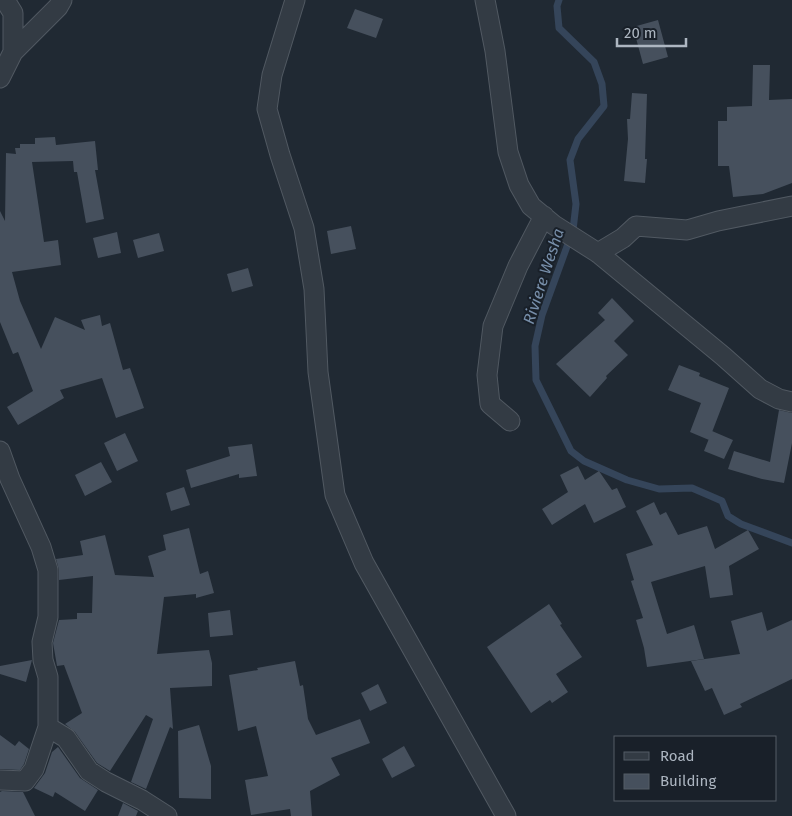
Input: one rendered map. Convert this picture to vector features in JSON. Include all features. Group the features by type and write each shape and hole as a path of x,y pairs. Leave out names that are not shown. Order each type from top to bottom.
{"street":[{"path":"5,0 13,13 13,52"},
{"path":"0,78 13,52 58,7 62,0"},
{"path":"295,0 272,75 267,109 304,228 314,289 318,372 335,496 364,563 506,816"},
{"path":"485,0 496,51 508,152 518,185 531,206 598,254 723,356 760,389 779,399 792,402"},
{"path":"598,254 623,238 636,226 687,230 792,206"},
{"path":"510,420 490,404 487,375 493,326 518,266 549,220"},
{"path":"0,451 10,479 41,547 48,570 48,616 42,642 43,660 48,677 48,727 34,769 25,780 0,780"},
{"path":"48,727 66,738 89,771 167,816"}],"building":[{"path":"355,9 383,19 376,38 347,28"},
{"path":"658,20 668,57 643,64 633,27"},
{"path":"753,65 770,65 769,100 792,99 792,183 763,194 733,197 729,166 718,166 718,121 727,121 727,107 752,106"},
{"path":"632,93 647,94 645,183 624,181 628,139 627,119 630,119"},
{"path":"55,137 56,145 95,141 98,170 95,170 104,219 86,223 77,172 74,172 73,161 32,162 44,242 58,240 61,265 12,272 20,301 41,349 55,317 85,330 81,320 100,315 102,326 110,323 123,370 130,368 144,408 116,418 102,378 60,390 64,398 18,425 7,407 33,391 18,352 13,354 0,322 0,211 5,221 6,153 16,154 15,148 20,148 20,144 35,144 35,138"},
{"path":"351,226 356,249 331,254 327,231"},
{"path":"117,232 121,253 98,258 93,238"},
{"path":"159,233 164,251 138,258 133,240"},
{"path":"248,268 253,286 232,292 227,274"},
{"path":"612,298 634,321 614,341 628,355 606,376 607,378 590,397 556,364 605,320 598,313"},
{"path":"679,365 700,373 699,376 729,388 709,440 690,432 701,403 668,390"},
{"path":"779,410 792,413 792,443 784,483 728,469 734,451 770,462"},
{"path":"712,431 733,440 724,459 704,451"},
{"path":"125,433 138,461 117,471 104,443"},
{"path":"252,444 257,476 239,478 239,474 191,488 186,470 230,456 228,447"},
{"path":"101,462 112,482 85,496 75,475"},
{"path":"578,466 585,480 599,471 612,490 617,488 626,507 594,523 585,504 552,525 542,509 568,492 560,475"},
{"path":"184,487 190,505 171,511 166,493"},
{"path":"654,502 660,515 666,512 678,535 707,526 715,549 748,530 759,549 729,566 733,595 710,598 705,566 651,582 667,634 694,625 704,659 647,667 636,620 643,618 631,581 634,580 626,554 653,545 636,511"},
{"path":"189,528 200,574 208,571 214,593 196,598 196,594 164,597 157,654 209,650 212,663 212,686 170,688 173,729 170,727 146,789 131,782 153,719 146,715 110,771 97,763 75,732 65,724 82,713 64,665 57,666 53,643 59,620 77,619 77,613 92,613 93,576 59,580 56,559 83,555 80,541 105,535 115,575 154,577 148,556 166,550 163,535"},
{"path":"549,604 562,624 560,625 582,657 556,674 568,692 552,703 550,700 531,713 487,647"},
{"path":"230,610 233,635 210,637 208,613"},
{"path":"762,612 767,631 792,620 792,679 740,704 742,707 724,715 712,688 705,691 691,661 740,654 731,621"},
{"path":"32,660 26,682 0,674 0,666"},
{"path":"295,661 300,686 303,685 308,719 316,735 360,719 370,743 331,758 340,775 310,791 312,816 291,816 290,809 251,815 245,780 268,776 256,726 238,731 229,675"},
{"path":"378,684 387,703 370,711 361,693"},
{"path":"199,725 211,766 211,799 179,798 178,731"},
{"path":"0,735 15,746 19,741 29,749 20,770 0,769"},
{"path":"404,746 415,766 392,778 382,759"},
{"path":"58,747 80,778 98,790 85,811 55,792 53,797 34,788 45,773 52,752"},
{"path":"0,792 23,792 35,816 0,816"},
{"path":"123,803 138,811 136,816 118,816"}],"waterway":[{"name":"Riviere Wesha","path":"559,0 557,6 559,28 594,62 602,84 604,106 578,139 570,160 576,204 573,230 542,315 535,346 536,380 571,451 584,461 627,480 659,489 692,488 722,501 728,516 741,524 792,543"}]}
